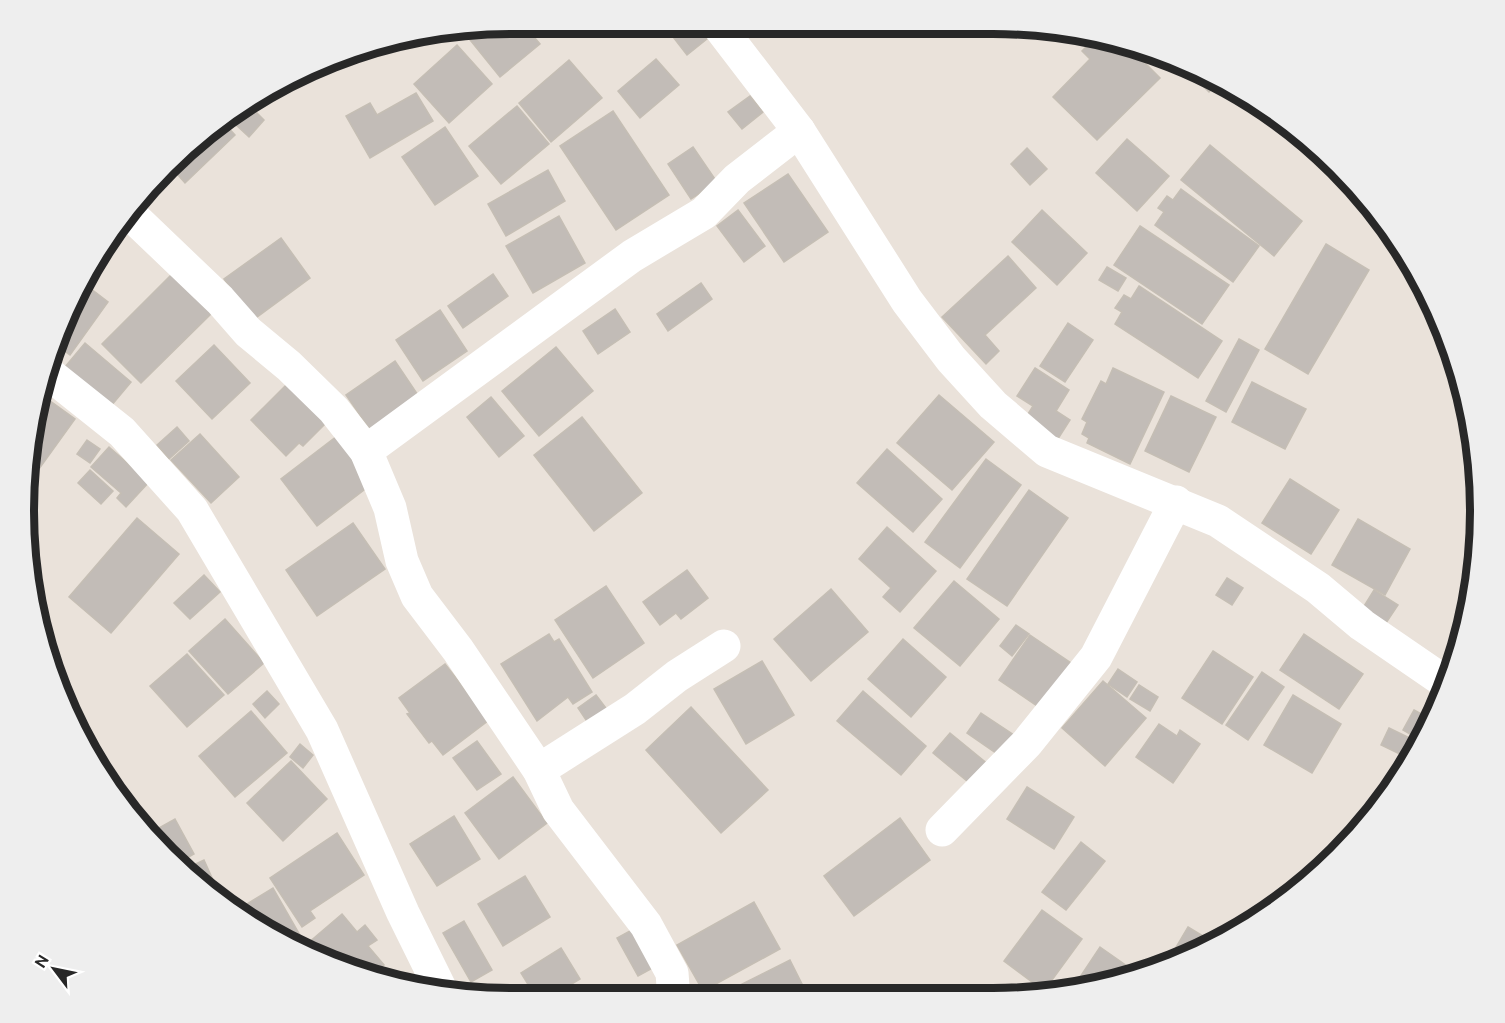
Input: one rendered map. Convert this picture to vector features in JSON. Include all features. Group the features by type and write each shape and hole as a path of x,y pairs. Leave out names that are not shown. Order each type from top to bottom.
{"street":[{"path":"725,34 799,131 907,301 951,358 993,405 1047,451 1218,521 1318,588 1362,625 1440,678"},
{"path":"366,451 632,256 704,213 737,179 799,131"},
{"path":"135,219 220,300 248,332 289,366 334,410 366,451 390,508 402,561 417,596 458,650 539,770 558,810 646,925 672,973 673,988"},
{"path":"54,378 122,432 192,510 322,730 437,982"},
{"path":"942,830 1027,743 1096,657 1176,502"},
{"path":"539,770 635,709 677,676 724,646"}],"building":[{"path":"532,34 540,44 500,77 468,37"},
{"path":"671,34 703,34 707,39 687,55"},
{"path":"1089,44 1140,58 1160,78 1097,140 1053,97 1090,59 1082,51"},
{"path":"457,45 492,84 449,123 414,84"},
{"path":"656,59 679,85 640,118 618,91"},
{"path":"569,60 602,98 551,142 519,103"},
{"path":"1198,81 1213,88 1209,92"},
{"path":"416,93 433,121 370,158 346,116 370,103 377,115"},
{"path":"750,96 763,112 742,129 728,112"},
{"path":"517,106 549,144 501,184 469,146"},
{"path":"254,110 264,120 249,137 235,124"},
{"path":"613,111 669,195 616,230 560,146"},
{"path":"445,127 478,176 435,205 402,157"},
{"path":"228,128 235,135 185,183 176,172"},
{"path":"1127,139 1169,176 1137,211 1096,173"},
{"path":"1210,145 1302,221 1274,256 1181,180"},
{"path":"693,147 717,182 691,199 668,164"},
{"path":"1027,148 1047,169 1030,185 1011,164"},
{"path":"548,170 565,201 506,236 488,204"},
{"path":"788,174 828,232 784,262 744,203"},
{"path":"1181,189 1259,246 1233,282 1155,225 1164,212 1158,208 1167,196 1173,200"},
{"path":"738,210 765,246 744,262 717,226"},
{"path":"1042,210 1087,253 1057,285 1012,242"},
{"path":"559,216 585,263 533,293 506,246"},
{"path":"1140,226 1229,285 1202,324 1114,265"},
{"path":"281,238 310,278 253,320 224,279"},
{"path":"1326,244 1369,270 1308,374 1265,349"},
{"path":"1008,256 1036,288 985,335 999,351 986,364 942,317"},
{"path":"1107,267 1126,278 1118,291 1099,280"},
{"path":"174,272 213,312 141,383 102,344"},
{"path":"493,274 508,296 463,328 448,306"},
{"path":"701,283 712,299 668,331 657,314"},
{"path":"1139,286 1222,341 1198,378 1115,324 1122,312 1115,308 1124,295 1131,299"},
{"path":"90,288 108,302 70,355 63,350"},
{"path":"615,309 630,332 598,354 583,331"},
{"path":"440,310 467,351 423,381 396,340"},
{"path":"1068,323 1093,340 1065,382 1040,366"},
{"path":"1239,339 1259,350 1226,412 1206,401"},
{"path":"85,343 131,382 111,406 65,367"},
{"path":"214,345 250,383 212,419 176,381"},
{"path":"556,347 593,391 539,436 502,391"},
{"path":"395,361 422,401 373,434 346,395"},
{"path":"1035,368 1069,390 1056,411 1070,420 1056,442 1023,422 1033,406 1017,396"},
{"path":"1113,368 1164,392 1130,464 1087,443 1089,438 1082,434 1087,422 1082,419 1101,381 1106,384"},
{"path":"292,379 330,419 303,446 299,443 286,456 251,420"},
{"path":"1252,382 1306,409 1285,449 1232,422"},
{"path":"939,395 994,442 952,490 897,443"},
{"path":"1171,396 1216,417 1189,472 1145,451"},
{"path":"491,397 524,436 499,457 467,417"},
{"path":"48,400 75,419 39,469 39,449"},
{"path":"582,417 642,493 594,531 534,455"},
{"path":"177,427 189,441 169,459 157,445"},
{"path":"200,434 239,477 211,503 171,460"},
{"path":"337,436 373,483 317,526 281,479"},
{"path":"87,440 100,449 90,463 77,454"},
{"path":"109,447 149,482 126,507 117,498 121,493 91,467"},
{"path":"887,449 942,499 913,532 857,483"},
{"path":"986,459 1021,485 960,568 925,542"},
{"path":"90,470 113,491 101,504 78,483"},
{"path":"1290,479 1339,510 1311,554 1262,523"},
{"path":"1029,490 1068,518 1007,606 967,579"},
{"path":"137,518 179,554 111,633 69,597"},
{"path":"1358,519 1410,549 1385,595 1332,565"},
{"path":"353,523 385,569 317,616 286,570"},
{"path":"887,527 936,571 900,612 883,597 891,588 859,559"},
{"path":"687,570 708,598 681,619 676,613 660,625 643,602"},
{"path":"204,575 220,592 190,619 174,603"},
{"path":"1227,578 1243,588 1232,605 1216,595"},
{"path":"954,581 999,619 960,666 914,628"},
{"path":"606,586 644,643 593,678 555,620"},
{"path":"831,589 868,632 811,681 774,639"},
{"path":"1374,590 1398,605 1384,626 1361,611"},
{"path":"225,619 264,663 228,694 189,651"},
{"path":"1016,625 1029,634 1012,656 1000,646"},
{"path":"549,634 554,642 559,639 592,692 573,704 568,697 537,721 501,664"},
{"path":"1304,634 1363,674 1339,709 1280,670"},
{"path":"1030,635 1074,665 1043,710 999,680"},
{"path":"903,639 946,677 911,717 868,679"},
{"path":"1213,651 1253,677 1222,724 1182,698"},
{"path":"187,654 224,695 187,727 150,686"},
{"path":"762,661 794,715 746,744 714,689"},
{"path":"445,664 489,720 443,755 432,741 429,743 407,714 410,713 399,698"},
{"path":"1118,669 1137,682 1127,697 1108,684"},
{"path":"1262,672 1284,687 1248,740 1226,725"},
{"path":"1103,681 1146,718 1105,766 1062,728"},
{"path":"1139,685 1158,697 1150,711 1130,699"},
{"path":"267,691 279,704 265,718 253,704"},
{"path":"863,691 926,746 901,775 837,721"},
{"path":"596,695 609,712 590,726 578,708"},
{"path":"1293,695 1341,724 1312,773 1264,745"},
{"path":"691,707 768,790 721,833 646,750"},
{"path":"1414,710 1424,715 1414,736 1403,730"},
{"path":"251,711 287,753 235,797 199,756"},
{"path":"981,713 1017,737 1003,758 967,733"},
{"path":"1159,724 1177,736 1180,730 1200,744 1173,783 1136,757"},
{"path":"1389,728 1412,739 1403,756 1381,745"},
{"path":"950,733 989,765 973,786 933,753"},
{"path":"477,741 501,774 477,790 453,758"},
{"path":"300,744 313,755 303,768 290,757"},
{"path":"291,761 327,799 283,841 247,803"},
{"path":"513,777 547,823 499,859 465,813"},
{"path":"1027,787 1074,817 1054,849 1007,819"},
{"path":"454,816 480,859 437,886 410,844"},
{"path":"900,818 930,860 854,916 824,876"},
{"path":"175,819 194,854 185,859 156,830"},
{"path":"337,833 364,875 310,911 315,918 302,927 270,878"},
{"path":"1081,842 1105,861 1066,910 1042,892"},
{"path":"204,860 215,885 197,870 192,866"},
{"path":"525,876 550,917 503,946 478,904"},
{"path":"273,888 301,937 273,925 243,906"},
{"path":"754,902 780,949 708,988 701,988 677,945"},
{"path":"1042,910 1082,939 1049,985 1037,986 1004,961"},
{"path":"342,914 357,932 365,925 377,940 368,946 384,965 379,969 309,943"},
{"path":"464,921 492,970 471,982 443,933"},
{"path":"639,926 660,964 638,976 617,938"},
{"path":"1188,927 1206,938 1178,951 1175,949"},
{"path":"1100,947 1130,968 1117,972 1078,981"},
{"path":"561,948 580,979 565,988 530,988 521,973"},
{"path":"790,960 804,988 736,988"}]}
